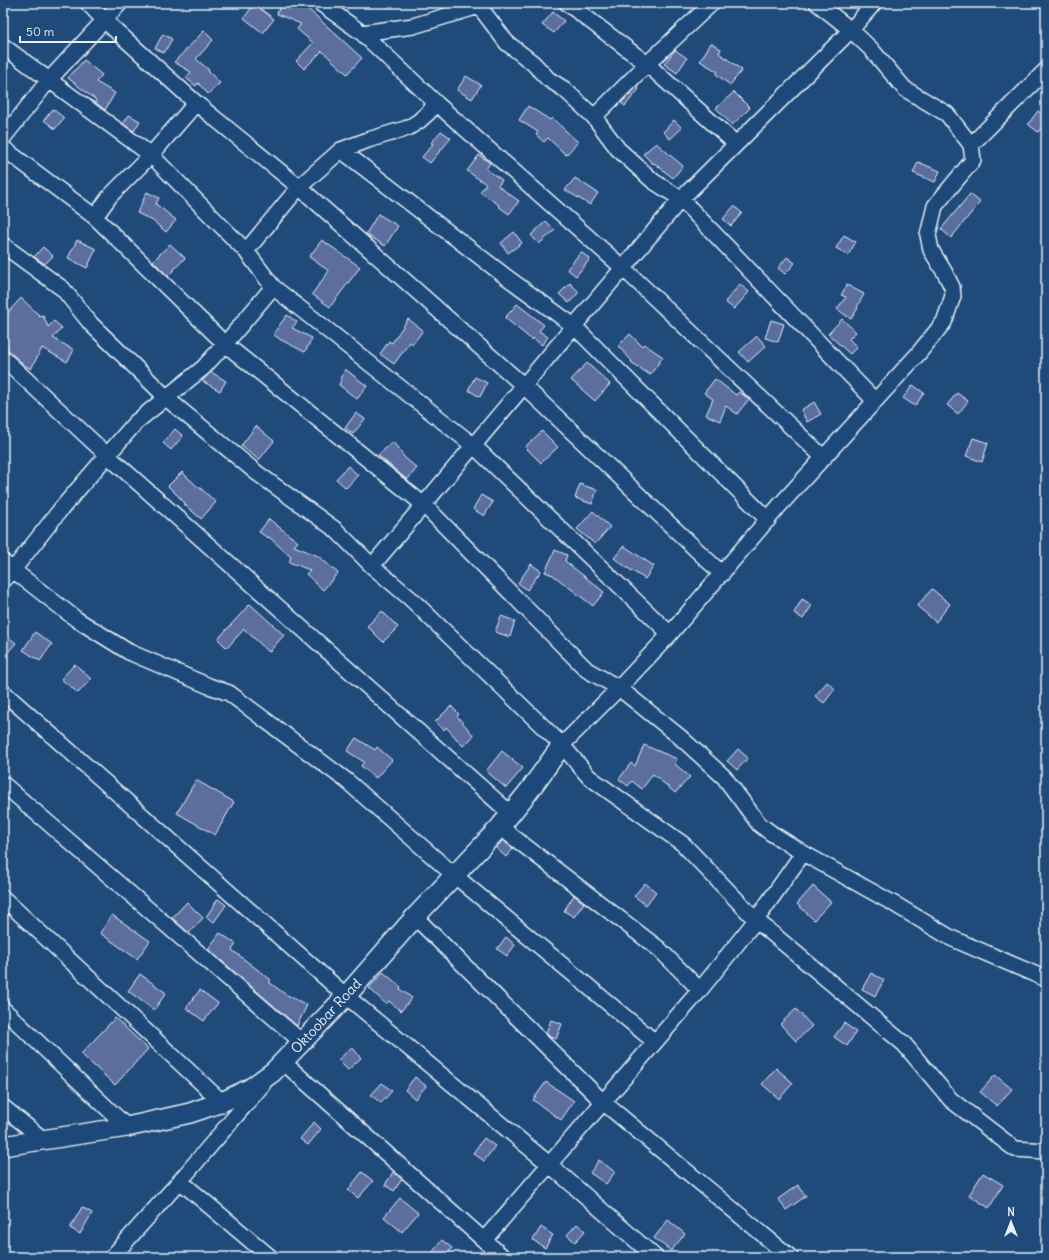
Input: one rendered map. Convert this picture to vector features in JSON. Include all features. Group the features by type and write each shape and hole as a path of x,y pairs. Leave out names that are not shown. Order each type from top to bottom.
{"street":[{"path":"88,3 104,20 196,103 299,187 524,386 722,574"},
{"path":"3,138 49,80 120,3"},
{"path":"320,3 362,33 436,103 623,268 824,458"},
{"path":"567,3 647,64 736,144"},
{"path":"594,117 647,64 712,3"},
{"path":"562,745 670,634 768,520 918,354 944,322 953,296 952,287 931,250 928,235 935,206 973,160 971,144 947,114 905,89 871,49 851,30 818,3"},
{"path":"372,566 681,199 851,30 874,3"},
{"path":"362,33 413,26 484,5 507,43 533,63 548,79 564,89 594,117 618,149 653,181 681,199 875,401"},
{"path":"3,46 150,155 246,251 273,287 474,446 670,634"},
{"path":"971,144 1046,70"},
{"path":"95,217 110,196 150,155 196,103"},
{"path":"246,251 299,187 341,150 408,128 419,121 436,103"},
{"path":"3,148 95,217 225,344 424,505 587,670 619,688 680,737 724,777 759,824 803,853 896,905 951,938 1046,979"},
{"path":"341,150 505,276 574,326 768,520"},
{"path":"3,246 63,289 91,324 166,397 257,473 336,530 372,566 411,599 562,745 589,776 683,844 756,920 904,1044 951,1100 1015,1149 1046,1151"},
{"path":"273,287 203,368 136,422 6,571 76,619 129,652 229,693 347,781 454,875 655,1042"},
{"path":"3,358 505,820 659,949 700,990"},
{"path":"3,692 346,996 549,1164 655,1257"},
{"name":"Oktoobar Road","path":"3,1146 127,1127 190,1113 222,1102 251,1088 278,1067 346,996 505,820 562,745"},
{"path":"3,784 302,1042"},
{"path":"484,1240 700,990 756,920 803,853"},
{"path":"3,898 222,1102"},
{"path":"415,918 603,1102 790,1257"},
{"path":"3,1009 127,1127"},
{"path":"112,1257 180,1181 278,1067 503,1257"},
{"path":"3,1107 44,1140"},
{"path":"180,1181 270,1257"}],"building":[{"path":"281,3 309,3 307,8 362,58 347,74 322,51 304,69 296,61 313,43 297,29 301,24 277,14"},
{"path":"254,4 274,19 263,33 244,18"},
{"path":"553,12 564,21 554,33 542,25"},
{"path":"204,31 213,40 196,59 209,70 208,71 220,83 208,94 198,83 196,86 186,78 191,72 174,62"},
{"path":"163,34 172,39 164,53 155,48"},
{"path":"711,43 721,49 719,53 742,70 730,85 716,74 718,72 700,61"},
{"path":"675,50 687,58 677,73 664,64"},
{"path":"84,60 102,75 96,82 115,93 105,110 95,102 96,100 68,78"},
{"path":"466,76 481,85 472,99 457,90"},
{"path":"637,87 639,89 625,106 621,103"},
{"path":"734,92 750,108 732,125 716,108"},
{"path":"528,106 550,120 552,118 578,142 566,155 548,138 544,142 536,135 538,132 519,120"},
{"path":"53,109 64,118 55,129 44,120"},
{"path":"1038,111 1046,118 1046,122 1038,132 1028,124"},
{"path":"129,115 140,121 134,131 123,124"},
{"path":"674,120 682,128 670,139 663,132"},
{"path":"441,131 451,138 430,163 422,157 433,144 431,143"},
{"path":"656,143 683,166 673,178 654,163 653,164 643,154"},
{"path":"479,155 490,163 486,169 502,180 498,186 519,201 509,214 480,192 486,184 467,171"},
{"path":"918,162 940,171 935,182 913,173"},
{"path":"575,178 598,193 590,205 565,190"},
{"path":"147,192 159,198 156,204 176,220 166,232 153,221 137,213"},
{"path":"970,194 980,202 951,238 941,229"},
{"path":"734,206 742,213 731,226 723,219"},
{"path":"378,214 398,226 385,246 366,234"},
{"path":"546,221 555,230 539,244 531,235"},
{"path":"514,232 522,243 508,253 501,243"},
{"path":"844,235 856,242 848,255 836,248"},
{"path":"77,240 96,249 87,268 68,258"},
{"path":"322,240 360,267 330,307 312,294 329,271 309,257"},
{"path":"170,244 185,258 168,276 153,261"},
{"path":"43,247 53,256 45,264 34,257"},
{"path":"581,252 590,259 576,276 567,269"},
{"path":"787,257 795,263 785,274 778,268"},
{"path":"570,283 579,292 569,303 559,294"},
{"path":"740,284 749,292 734,309 725,302"},
{"path":"847,285 864,294 851,319 837,309 846,297 841,295"},
{"path":"21,298 40,316 43,315 48,327 54,321 62,328 53,338 74,350 67,362 42,348 31,369 12,354 3,342 3,318"},
{"path":"517,304 544,325 539,331 548,337 542,345 533,338 532,340 505,318"},
{"path":"287,315 297,322 292,328 312,338 305,352 281,340 273,334"},
{"path":"408,319 423,330 413,344 410,342 394,364 380,354 389,341 392,343"},
{"path":"842,319 856,332 849,339 857,347 850,354 828,334"},
{"path":"771,320 784,324 778,342 765,338"},
{"path":"630,334 642,346 644,344 663,357 650,375 631,362 632,361 618,346"},
{"path":"757,336 766,346 748,362 739,352"},
{"path":"587,363 610,384 595,401 571,380"},
{"path":"345,369 367,386 357,399 339,385"},
{"path":"211,372 226,381 220,391 202,381"},
{"path":"475,377 487,383 480,397 468,390"},
{"path":"715,379 736,395 739,392 749,399 737,414 726,406 720,421 706,415 713,399 704,393"},
{"path":"913,385 924,393 915,406 903,398"},
{"path":"957,393 968,401 958,414 947,405"},
{"path":"814,402 821,414 807,422 801,410"},
{"path":"356,413 365,419 353,434 345,428"},
{"path":"256,426 274,441 259,460 241,446"},
{"path":"175,429 183,436 171,450 163,443"},
{"path":"542,431 558,447 541,463 525,447"},
{"path":"973,438 988,443 982,462 966,456"},
{"path":"393,442 405,458 417,468 407,480 378,455"},
{"path":"348,466 358,475 346,488 336,479"},
{"path":"182,472 216,502 201,519 184,504 185,503 168,486"},
{"path":"580,484 597,490 592,504 575,498"},
{"path":"481,495 493,502 484,516 473,509"},
{"path":"593,511 610,527 595,544 577,529"},
{"path":"269,519 298,542 294,546 318,556 338,573 323,590 306,574 310,570 289,562 291,557 269,537 268,538 259,532"},
{"path":"624,546 654,566 645,579 614,558"},
{"path":"555,550 567,555 565,561 604,592 593,606 553,575 545,572"},
{"path":"531,564 541,571 527,590 518,583"},
{"path":"932,589 950,604 936,622 917,606"},
{"path":"802,599 812,605 803,619 794,613"},
{"path":"250,604 284,635 269,652 244,629 227,648 218,639"},
{"path":"382,611 398,627 383,642 367,626"},
{"path":"501,616 515,621 510,637 495,632"},
{"path":"35,632 52,644 40,661 23,650"},
{"path":"3,633 16,643 3,658"},
{"path":"75,664 91,679 78,693 61,679"},
{"path":"827,682 835,689 824,703 815,696"},
{"path":"451,706 459,714 457,716 474,736 463,746 446,727 444,730 435,722"},
{"path":"356,738 375,750 377,747 392,760 376,778 361,766 364,762 347,751"},
{"path":"644,745 677,759 675,764 690,777 675,793 653,774 642,789 632,781 628,786 619,779 631,763 635,766"},
{"path":"738,749 748,758 737,770 727,761"},
{"path":"502,751 523,768 506,788 486,771"},
{"path":"196,780 234,802 215,835 177,813"},
{"path":"503,840 513,849 506,857 496,848"},
{"path":"645,883 656,892 646,905 634,896"},
{"path":"813,886 831,902 814,920 797,904"},
{"path":"574,895 584,903 574,917 564,911"},
{"path":"218,899 226,905 214,922 206,917"},
{"path":"187,902 203,918 189,933 172,918"},
{"path":"112,915 150,941 137,959 100,933"},
{"path":"220,933 236,944 232,950 271,980 269,982 285,994 307,1005 297,1026 208,949"},
{"path":"506,937 515,945 507,956 497,949"},
{"path":"383,972 401,987 400,989 412,998 401,1011 389,1001 386,1004 369,988"},
{"path":"871,973 884,980 875,996 862,989"},
{"path":"140,974 166,993 154,1010 128,991"},
{"path":"200,990 218,1003 204,1021 186,1008"},
{"path":"796,1009 812,1026 796,1041 780,1024"},
{"path":"115,1018 148,1049 115,1085 81,1054"},
{"path":"551,1020 562,1024 556,1039 550,1037 546,1033"},
{"path":"844,1023 856,1032 847,1046 834,1037"},
{"path":"352,1047 361,1058 348,1070 338,1060"},
{"path":"776,1068 793,1083 779,1099 762,1084"},
{"path":"995,1075 1012,1089 997,1106 980,1092"},
{"path":"415,1077 426,1086 415,1099 405,1090"},
{"path":"546,1082 574,1101 561,1120 533,1100"},
{"path":"382,1083 392,1091 381,1103 371,1095"},
{"path":"314,1122 321,1129 308,1145 300,1139"},
{"path":"484,1138 495,1146 484,1161 473,1153"},
{"path":"599,1160 615,1172 606,1184 590,1173"},
{"path":"362,1172 373,1181 358,1198 348,1190"},
{"path":"393,1172 402,1179 394,1191 385,1185"},
{"path":"983,1173 1003,1185 989,1208 969,1195"},
{"path":"798,1185 806,1196 786,1210 778,1199"},
{"path":"400,1198 418,1213 402,1232 384,1217"},
{"path":"82,1207 92,1213 80,1234 70,1228"},
{"path":"668,1220 685,1234 671,1251 654,1238"},
{"path":"577,1224 585,1231 575,1242 567,1235"},
{"path":"541,1227 553,1235 545,1248 533,1240"},
{"path":"442,1240 452,1248 446,1257 429,1257"}]}
